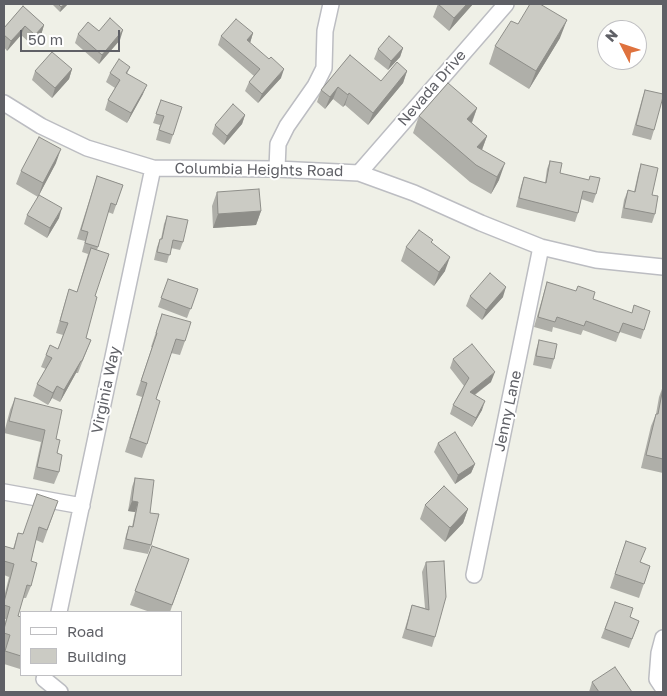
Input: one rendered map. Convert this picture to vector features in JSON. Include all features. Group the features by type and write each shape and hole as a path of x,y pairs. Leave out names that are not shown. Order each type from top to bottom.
{"street":[{"path":"277,169 278,144 286,126 315,86 324,68 325,31 330,4"},
{"name":"Nevada Drive","path":"359,173 506,4"},
{"name":"Columbia Heights Road","path":"4,103 41,126 87,148 153,168 277,169 359,173 414,193 541,247 596,260 663,267"},
{"name":"Virginia Way","path":"59,611 153,168"},
{"name":"Jenny Lane","path":"474,575 541,247"},
{"path":"4,492 82,506"},
{"path":"663,638 659,654 657,679 663,688"},
{"path":"44,682 60,692"}],"building":[{"path":"438,4 467,4 454,18"},
{"path":"530,4 540,4 567,20 536,71 495,46 511,21 518,24"},
{"path":"23,6 44,25 35,35 25,26 11,41 4,35 4,28"},
{"path":"110,18 123,30 102,55 78,34 88,22 99,31"},
{"path":"236,19 253,33 247,40 284,69 262,94 249,82 260,69 221,36"},
{"path":"389,36 403,48 391,61 378,49"},
{"path":"52,52 72,69 55,88 35,71"},
{"path":"350,55 381,81 397,62 407,71 373,113 349,93 348,95 338,87 330,97 321,90"},
{"path":"119,59 130,67 126,73 147,85 131,113 108,100 120,80 110,73"},
{"path":"448,83 477,108 467,119 487,136 477,147 505,163 497,177 476,165 419,116"},
{"path":"645,90 663,94 654,130 636,125"},
{"path":"161,100 182,107 173,135 159,130 164,116 156,114"},
{"path":"233,104 245,115 227,136 215,125"},
{"path":"39,137 61,149 43,183 21,171"},
{"path":"550,161 562,163 560,173 589,180 590,176 600,178 596,194 583,191 578,213 519,198 524,177 546,183"},
{"path":"641,164 658,168 652,195 658,196 655,214 624,208 628,190 635,192"},
{"path":"97,176 123,185 116,205 111,203 98,247 85,243 88,232 81,230"},
{"path":"259,189 261,211 218,214 217,192"},
{"path":"39,195 62,208 50,228 27,215"},
{"path":"167,216 188,220 183,242 173,240 170,255 157,252"},
{"path":"419,230 433,240 431,242 450,257 439,272 406,247"},
{"path":"91,248 109,254 95,296 97,297 86,338 91,340 82,361 64,390 57,386 53,393 37,384 52,358 46,355 50,345 58,349 68,323 60,321 69,289 77,292"},
{"path":"490,273 506,287 486,310 470,296"},
{"path":"168,279 198,289 191,309 161,298"},
{"path":"547,282 576,291 578,286 595,292 593,299 632,313 634,305 650,311 644,330 623,323 619,333 586,321 584,326 557,317 555,322 538,317"},
{"path":"162,314 191,322 185,341 176,339 156,399 160,401 147,444 130,438 147,383 141,381"},
{"path":"539,340 557,344 554,359 536,356"},
{"path":"472,344 495,372 470,392 485,401 476,418 453,405 469,378 453,359"},
{"path":"663,388 663,459 646,455 656,414 658,414"},
{"path":"15,398 62,410 56,439 60,440 57,453 62,455 59,472 37,467 45,430 9,421"},
{"path":"455,432 475,464 458,475 438,443"},
{"path":"135,478 154,480 150,513 159,514 151,545 126,539 129,526 133,527 138,502 132,501"},
{"path":"444,486 468,509 450,528 425,505"},
{"path":"37,494 58,501 47,530 39,527 31,561 37,563 31,586 27,585 18,616 20,617 20,656 5,651 10,635 4,633 4,629 10,607 4,605 4,602 14,564 4,561 4,546 14,549 18,533 23,534"},
{"path":"626,541 646,548 640,562 650,566 644,584 615,574"},
{"path":"152,546 189,559 172,605 135,591"},
{"path":"444,561 446,597 435,637 406,629 412,605 429,610 426,562"},
{"path":"615,602 633,608 630,617 639,621 632,639 605,629"},
{"path":"615,667 632,692 599,692 592,682"}]}
